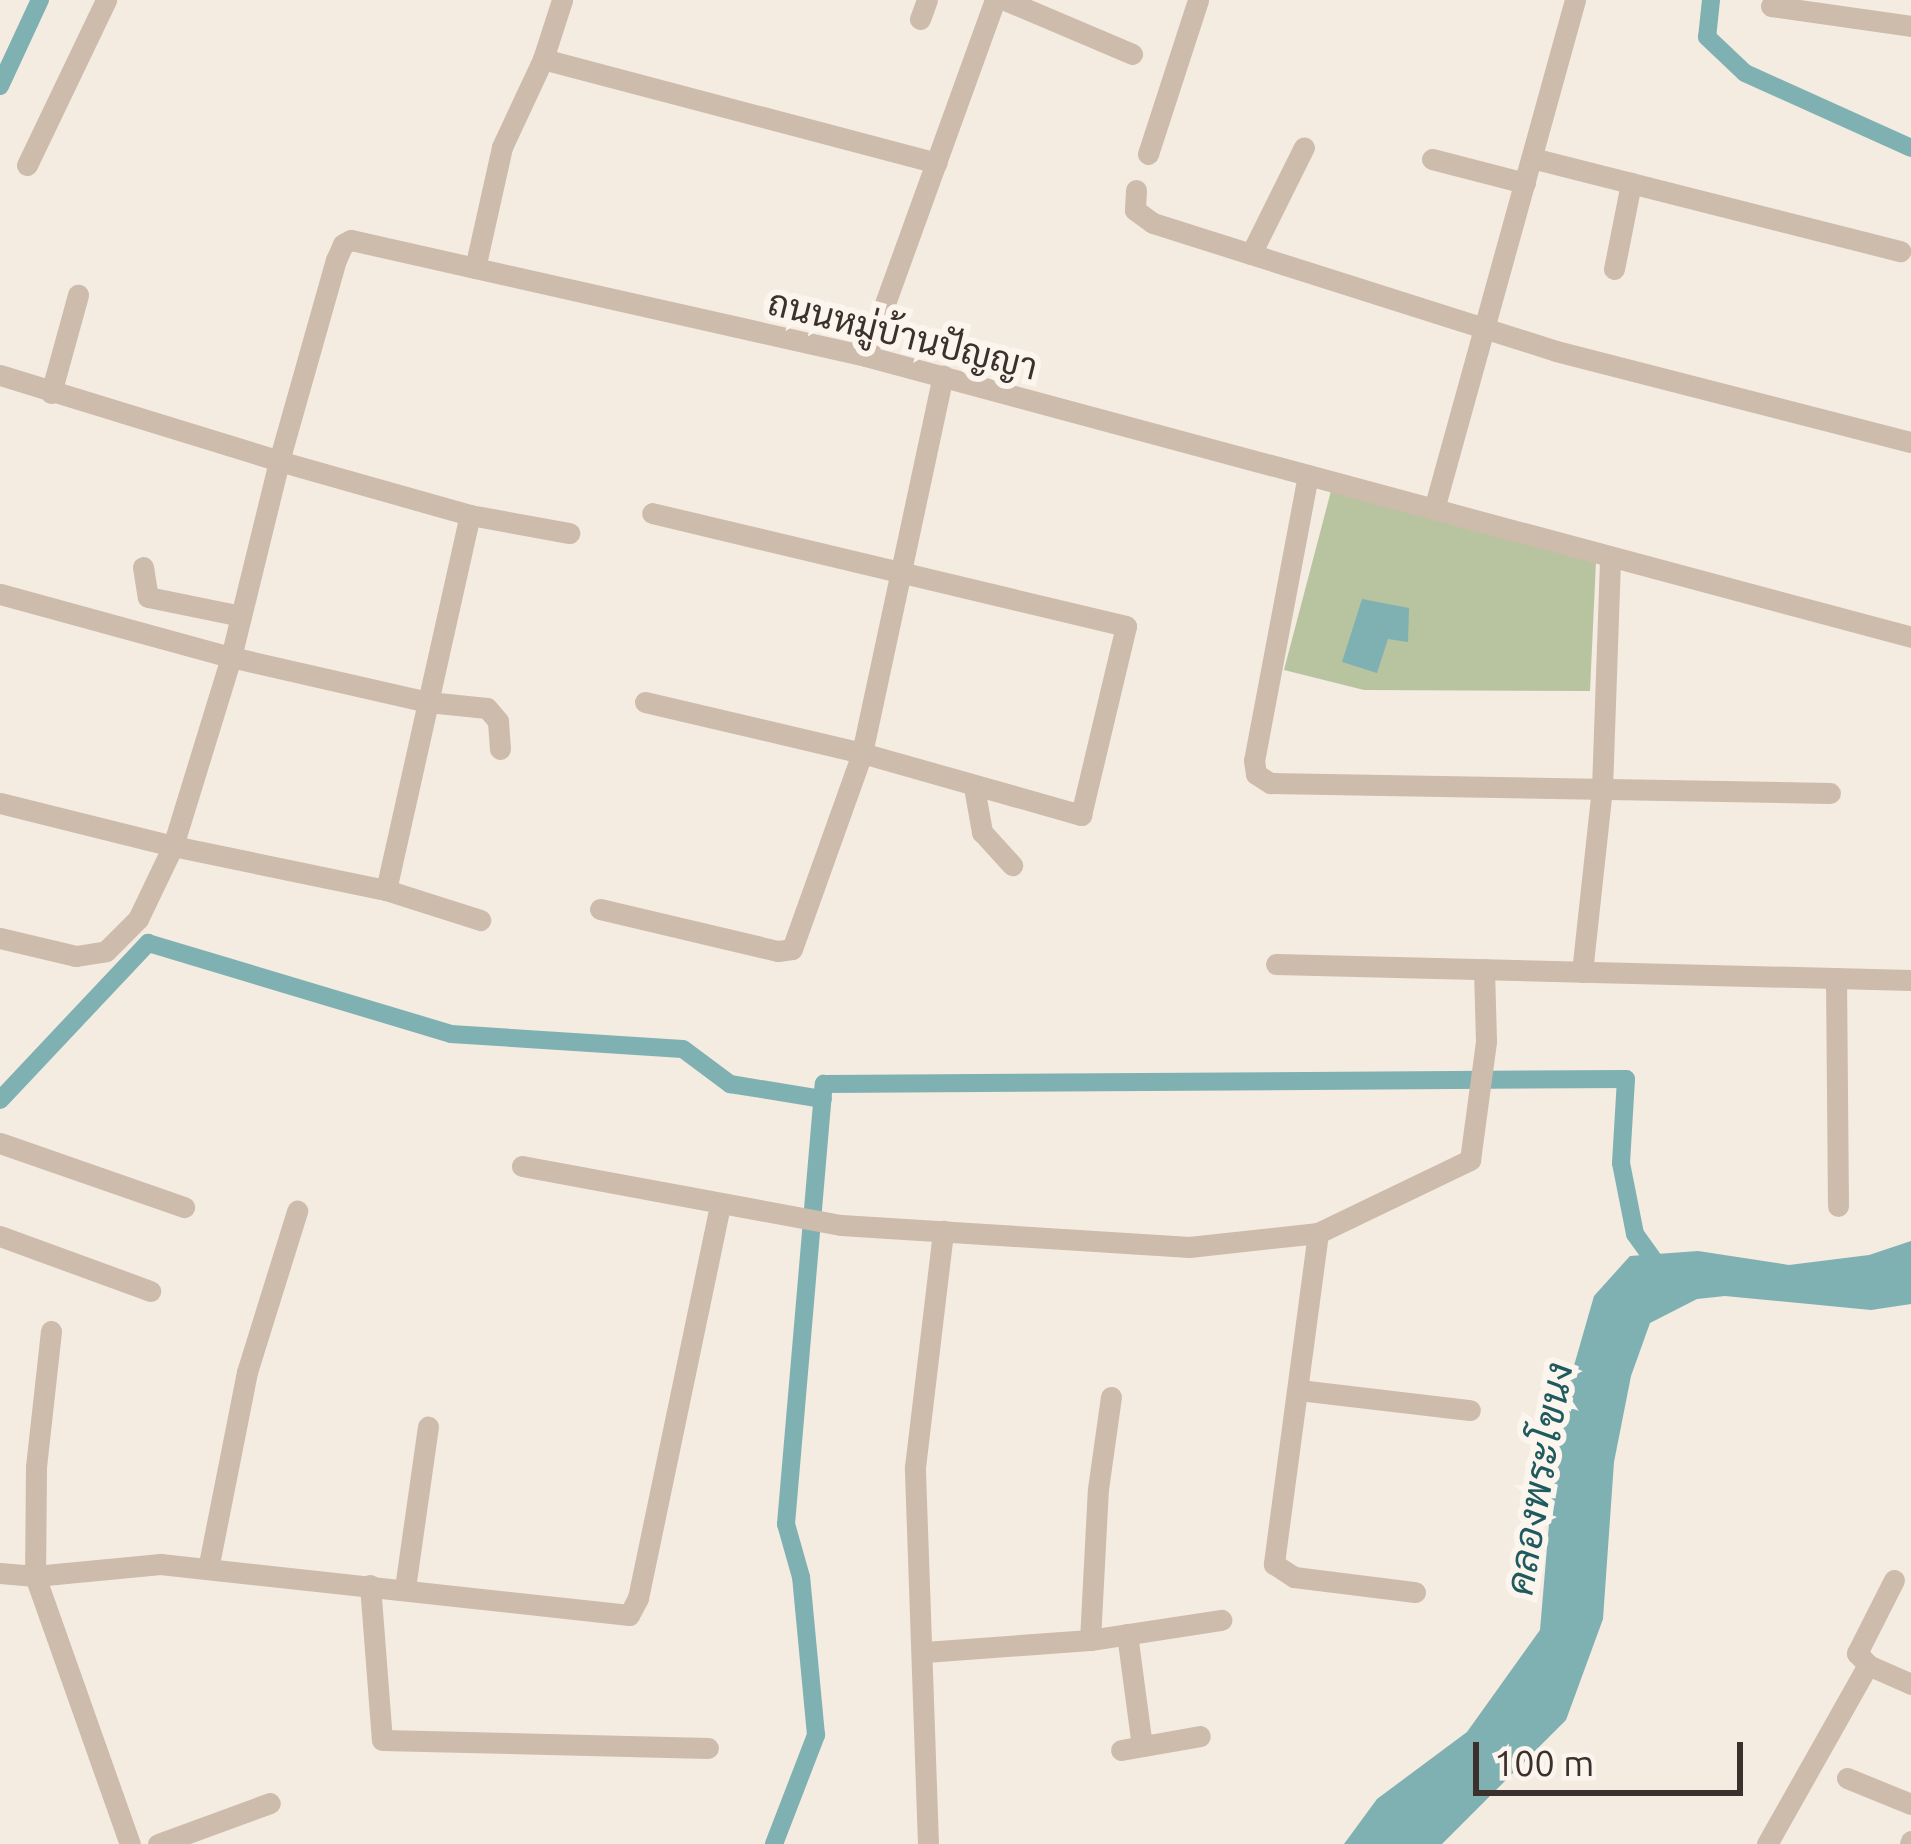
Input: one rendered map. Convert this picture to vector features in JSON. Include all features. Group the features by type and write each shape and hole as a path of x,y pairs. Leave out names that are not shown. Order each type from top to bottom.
{"street":[{"path":"27,165 106,0"},
{"path":"475,268 502,147 543,59 562,0"},
{"path":"866,356 1000,0 1132,54"},
{"path":"1148,154 1198,0"},
{"path":"1434,509 1575,0"},
{"path":"1771,6 1911,26"},
{"path":"543,59 936,163"},
{"path":"1251,254 1304,147"},
{"path":"1532,158 1900,251"},
{"path":"1432,159 1525,183"},
{"path":"1613,269 1631,183"},
{"path":"1136,190 1136,210 1153,223 1556,351 1911,442"},
{"name":"ถนนหมู่บ้านปัญญา","path":"279,461 343,244 352,240 866,356 1911,637"},
{"path":"51,393 78,295"},
{"path":"0,375 470,515 569,533"},
{"path":"600,909 778,951 793,949 862,753 943,376"},
{"path":"0,938 76,956 106,951 138,919 173,846 231,657 279,461"},
{"path":"1308,475 1254,760 1256,774 1270,783 1830,793"},
{"path":"645,702 862,753 1081,815 1126,626 652,513"},
{"path":"386,890 470,515"},
{"path":"1582,972 1602,789 1610,556"},
{"path":"143,567 148,597 241,616"},
{"path":"0,594 231,657 428,702 495,712 500,749"},
{"path":"974,787 982,832 1012,865"},
{"path":"0,803 173,846 386,890 480,920"},
{"path":"1276,964 1911,980"},
{"path":"521,1166 841,1225 1190,1247 1318,1233 1463,1166 1474,1151 1486,1041 1484,969"},
{"path":"1835,978 1838,1206"},
{"path":"0,1143 184,1207"},
{"path":"0,1573 35,1576 160,1564 404,1588 616,1617 631,1612 720,1205"},
{"path":"208,1569 247,1372 297,1211"},
{"path":"928,1844 926,1652 915,1467 943,1231"},
{"path":"1318,1233 1276,1568 1294,1577 1415,1592"},
{"path":"0,1236 150,1292"},
{"path":"51,1331 36,1467 35,1576 130,1844"},
{"path":"1299,1390 1470,1411"},
{"path":"1090,1640 1098,1489 1111,1397"},
{"path":"404,1588 428,1427"},
{"path":"1894,1580 1857,1648 1868,1665 1911,1684"},
{"path":"370,1585 382,1741 708,1748"},
{"path":"926,1652 1090,1640 1221,1620"},
{"path":"1127,1634 1132,1748 1200,1736"},
{"path":"1767,1844 1868,1665"},
{"path":"1847,1778 1911,1804"},
{"path":"158,1844 270,1802"}],"green space":[{"path":"1331,491 1596,561 1590,691 1364,690 1284,670"}],"water":[{"path":"1362,599 1409,608 1408,642 1388,639 1377,673 1342,662"},
{"path":"1911,1241 1911,1304 1871,1310 1725,1296 1697,1299 1650,1323 1631,1376 1614,1462 1603,1619 1566,1720 1442,1844 1344,1844 1377,1799 1467,1732 1540,1630 1552,1489 1569,1383 1594,1296 1630,1256 1698,1251 1789,1265 1869,1255"}],"waterway":[{"path":"0,86 40,0"},
{"path":"1711,0 1707,37 1745,73 1911,148"},
{"path":"0,1100 148,943 451,1034 683,1049 730,1084 823,1099"},
{"path":"774,1844 816,1735 801,1577 786,1524 824,1084 1626,1079 1621,1163 1635,1234 1663,1273"}],"water label":[{"name":"คลองพระโขนง","path":"1539,1479"}]}
